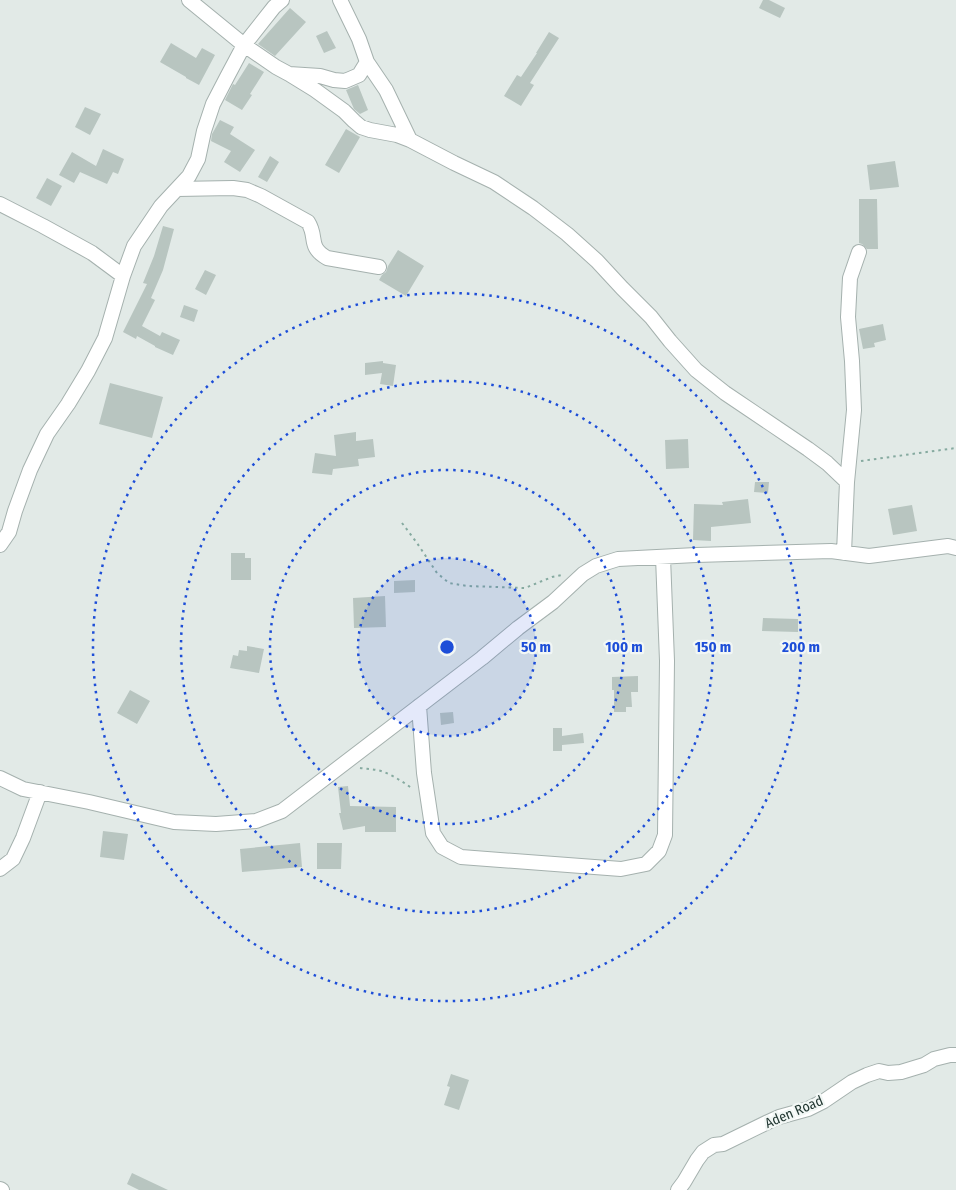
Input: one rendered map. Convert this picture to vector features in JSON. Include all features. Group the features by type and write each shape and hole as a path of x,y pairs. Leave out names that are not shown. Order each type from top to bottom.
{"street":[{"path":"189,0 244,45 344,110 361,127 410,140 494,182 533,208 567,234 597,261 651,317 696,370 725,393 827,463 847,482"},
{"path":"0,545 9,532 30,470 47,434 88,371 105,338 134,246 161,206 189,176 198,159 204,131 213,104 244,45 274,7 282,0"},
{"path":"340,0 359,39 367,62 386,90 410,140"},
{"path":"289,74 320,76 345,81 359,75 367,62"},
{"path":"177,189 233,188 247,190 262,196 308,222 311,227 316,250 320,254 327,258 379,267"},
{"path":"0,204 92,253 123,276"},
{"path":"844,553 848,463 854,410 848,317 850,278 859,252"},
{"path":"0,778 23,789 174,822 216,824 256,821 282,811 482,658 596,566 618,559 831,551 869,556 948,546 956,548"},
{"path":"419,706 424,773 433,833 442,847 461,857 621,869 646,864 659,851 665,834 667,661 662,557"},
{"path":"0,869 13,859 40,792"},
{"name":"Aden Road","path":"678,1190 697,1160 714,1144 723,1144 779,1117 808,1109 867,1075 879,1071 888,1073 901,1072 924,1066 934,1059 956,1055"}],"path":[{"path":"848,463 956,448"},
{"path":"402,523 418,543 437,573 449,583 467,586 525,588 552,577 567,574 584,574"},
{"path":"342,765 384,772 428,798"}],"building":[{"path":"763,0 769,0 785,8 780,18 759,8"},
{"path":"290,8 306,22 275,56 258,44"},
{"path":"327,31 336,48 324,53 316,36"},
{"path":"549,32 559,38 530,83 534,85 521,106 504,96 517,75 521,77"},
{"path":"171,43 196,58 202,48 215,55 199,85 160,62"},
{"path":"249,63 264,72 242,110 225,100 233,84 235,85"},
{"path":"358,85 368,110 360,114 354,109 346,90"},
{"path":"85,107 101,114 90,135 75,127"},
{"path":"220,120 234,127 230,134 255,150 240,172 224,162 231,151 211,141 212,134"},
{"path":"346,129 360,137 339,173 325,165"},
{"path":"103,149 124,159 118,174 113,172 107,184 80,172 74,183 59,175 72,152 96,166"},
{"path":"270,156 279,162 267,182 258,177"},
{"path":"895,161 899,187 870,190 867,165"},
{"path":"47,178 62,186 51,206 36,198"},
{"path":"859,199 877,199 878,249 867,249 859,243"},
{"path":"163,226 174,229 163,270 151,298 155,300 142,326 160,336 162,332 180,340 173,355 137,336 136,339 123,332 147,284 143,283"},
{"path":"398,250 424,266 406,296 379,280 386,272"},
{"path":"205,270 216,275 206,295 195,289"},
{"path":"184,305 198,310 194,322 180,317"},
{"path":"883,324 886,340 874,343 875,347 863,349 859,329"},
{"path":"383,361 383,363 396,365 393,386 380,384 382,373 365,375 365,363"},
{"path":"110,383 163,397 152,438 99,424"},
{"path":"356,432 356,441 373,439 375,457 358,459 359,466 333,469 332,475 312,473 315,453 336,456 334,435"},
{"path":"688,439 689,468 666,469 665,440"},
{"path":"755,482 769,482 768,493 754,492"},
{"path":"748,499 751,523 711,527 711,541 693,540 694,504 723,505 722,502"},
{"path":"912,505 917,531 893,535 888,509"},
{"path":"231,553 245,553 245,558 251,558 251,580 231,580"},
{"path":"415,580 415,592 394,593 394,581"},
{"path":"385,596 386,627 354,628 353,598"},
{"path":"763,618 798,619 798,632 762,631"},
{"path":"247,646 264,649 259,673 230,668 233,655 238,656 239,650 247,651"},
{"path":"638,676 638,692 631,692 632,707 626,707 626,712 614,712 612,677"},
{"path":"130,690 150,701 137,724 117,713"},
{"path":"453,712 454,723 441,725 440,713"},
{"path":"553,728 562,728 562,736 583,733 584,743 562,745 562,751 553,751"},
{"path":"348,786 350,806 396,807 396,832 365,832 365,826 343,830 339,813 341,813 338,787"},
{"path":"103,831 128,834 124,860 100,857"},
{"path":"300,843 302,867 242,872 240,849"},
{"path":"317,843 342,843 341,869 317,869"},
{"path":"451,1074 469,1080 459,1110 444,1105 450,1087 447,1086"},
{"path":"132,1173 168,1190 139,1190 127,1184"}]}
